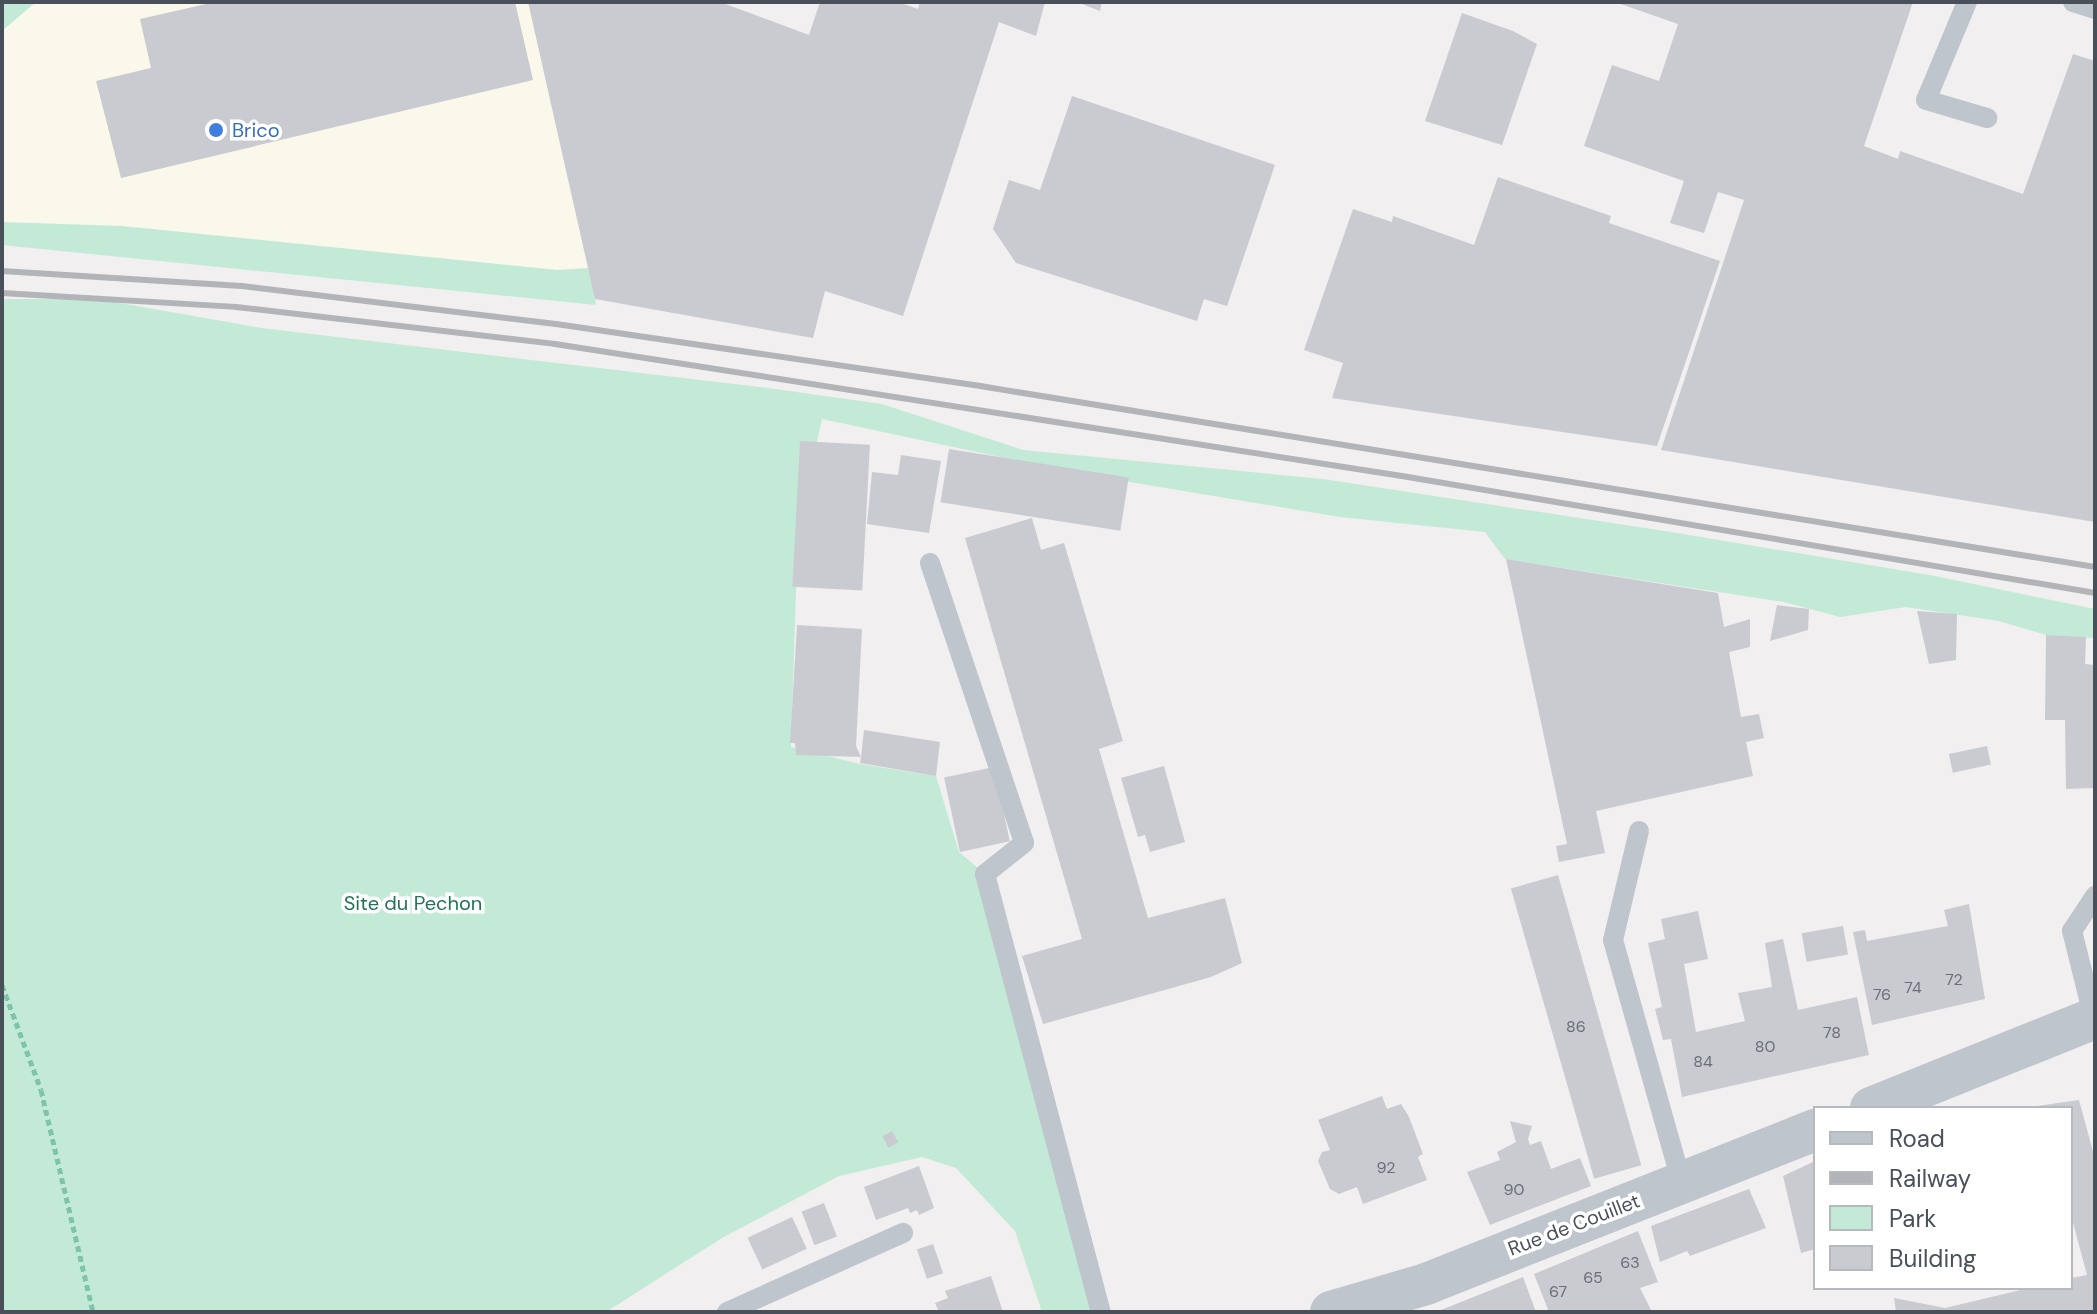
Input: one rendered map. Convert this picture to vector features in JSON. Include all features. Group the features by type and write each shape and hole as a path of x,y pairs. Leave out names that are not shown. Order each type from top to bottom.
{"street":[{"path":"1876,1106 2094,1019"},
{"name":"Rue de Couillet","path":"1331,1312 1426,1284 1813,1131"}],"lane":[{"path":"1967,2 1926,100 1987,118"},
{"path":"2073,2 2095,9"},
{"path":"930,563 1024,843 985,874 1101,1312"},
{"path":"1639,831 1613,940 1682,1184"},
{"path":"2094,1019 2072,931 2095,896"},
{"path":"727,1312 903,1233"}],"path":[{"path":"2,985 41,1090 93,1312"}],"shaded area":[{"path":"36,2 535,2 591,268 557,270 132,227 2,223 2,30"}],"green space":[{"path":"2,2 36,2 2,31"},
{"path":"2,222 122,226 557,270 591,268 596,305 2,245"},
{"name":"Site du Pechon","path":"2,299 97,299 261,328 882,404 1023,450 1323,479 1935,576 2095,609 2095,638 2046,635 1999,621 1906,607 1840,617 1784,602 1505,559 1485,532 1340,517 1076,473 822,419 798,527 791,747 860,764 936,776 959,852 985,874 1094,1312 1042,1312 1015,1231 956,1168 922,1157 839,1176 722,1238 606,1312 2,1312"}],"building":[{"name":"Brico","path":"215,2 515,2 533,80 121,178 96,81 151,68 140,19"},
{"path":"528,2 720,2 809,35 820,2 898,2 918,9 920,2 1045,2 1036,36 999,22 903,316 825,291 813,338 595,299"},
{"path":"1077,2 1102,2 1100,11"},
{"path":"1615,2 1913,2 1864,146 1898,159 1900,151 2023,194 2073,54 2095,61 2095,522 1661,450 1744,200 1718,192 1704,233 1670,223 1684,181 1584,146 1612,65 1659,81 1678,24"},
{"path":"1462,13 1513,31 1537,44 1502,145 1425,121"},
{"path":"1072,96 1275,165 1227,306 1204,299 1197,321 1016,263 993,229 1009,180 1040,190"},
{"path":"1498,177 1611,216 1609,223 1720,261 1657,446 1332,398 1343,363 1304,350 1353,209 1392,222 1393,216 1474,245"},
{"path":"800,441 870,445 862,590 792,587"},
{"path":"949,449 1129,477 1120,531 941,502"},
{"path":"901,455 941,461 929,533 867,524 872,472 898,475"},
{"path":"1032,518 1041,550 1064,543 1123,741 1099,749 1148,918 1225,898 1242,963 1211,977 1043,1024 1022,956 1082,939 965,538"},
{"path":"1506,559 1718,593 1724,627 1750,619 1750,647 1729,652 1741,717 1759,714 1764,738 1746,742 1753,776 1596,811 1605,853 1559,862 1556,846 1567,844"},
{"path":"1777,605 1809,609 1808,630 1770,641"},
{"path":"1917,611 1957,614 1956,660 1929,664"},
{"path":"797,625 862,629 856,746 861,757 796,755 795,743 790,743"},
{"path":"2046,635 2086,637 2085,664 2095,665 2095,788 2066,789 2065,720 2045,720"},
{"path":"864,730 940,742 936,776 860,763"},
{"path":"1987,746 1991,765 1953,773 1949,754"},
{"path":"1164,766 1185,842 1150,852 1145,835 1138,837 1121,778"},
{"path":"994,767 1010,841 960,852 944,778"},
{"path":"1558,875 1641,1165 1594,1179 1511,889"},
{"path":"1969,904 1985,999 1872,1025 1853,932 1865,930 1867,941 1948,926 1944,910"},
{"path":"1698,911 1708,959 1684,964 1696,1032 1745,1021 1738,993 1772,987 1765,943 1783,939 1798,1010 1857,997 1869,1055 1682,1097 1671,1039 1663,1040 1655,1009 1662,1007 1648,943 1665,939 1661,919"},
{"path":"1843,926 1848,955 1807,962 1802,933"},
{"path":"1382,1096 1387,1109 1401,1104 1409,1117 1423,1154 1418,1157 1427,1180 1363,1204 1357,1187 1339,1194 1330,1189 1318,1161 1322,1152 1330,1150 1318,1120"},
{"path":"2079,1100 2095,1159 2095,1312 1896,1312 1894,1298 1945,1308 2021,1290 2073,1290 2073,1278 2087,1275 2073,1222 2073,1106 2037,1106"},
{"path":"1510,1121 1532,1126 1528,1139 1530,1145 1541,1141 1551,1169 1580,1158 1591,1186 1490,1225 1467,1172 1500,1160 1497,1152 1516,1142"},
{"path":"892,1131 898,1142 889,1148 882,1136"},
{"path":"1813,1162 1813,1250 1801,1253 1783,1176"},
{"path":"919,1166 934,1208 919,1215 917,1210 910,1213 908,1208 876,1220 864,1187"},
{"path":"1749,1189 1766,1228 1690,1256 1687,1251 1660,1262 1651,1226"},
{"path":"824,1203 837,1237 814,1245 802,1212"},
{"path":"792,1217 807,1249 762,1269 748,1238"},
{"path":"1638,1231 1658,1282 1640,1288 1652,1312 1549,1312 1534,1274"},
{"path":"933,1244 943,1273 927,1279 917,1250"},
{"path":"991,1276 1003,1312 939,1312 935,1303 948,1298 945,1291"},
{"path":"1523,1277 1536,1312 1436,1312 1491,1290"}],"railway":[{"path":"2,271 242,286 556,324 980,386 2095,567"},
{"path":"2,293 236,307 555,344 1402,476 2095,593"}],"place":[{"name":"Brico","path":"216,130"}]}
